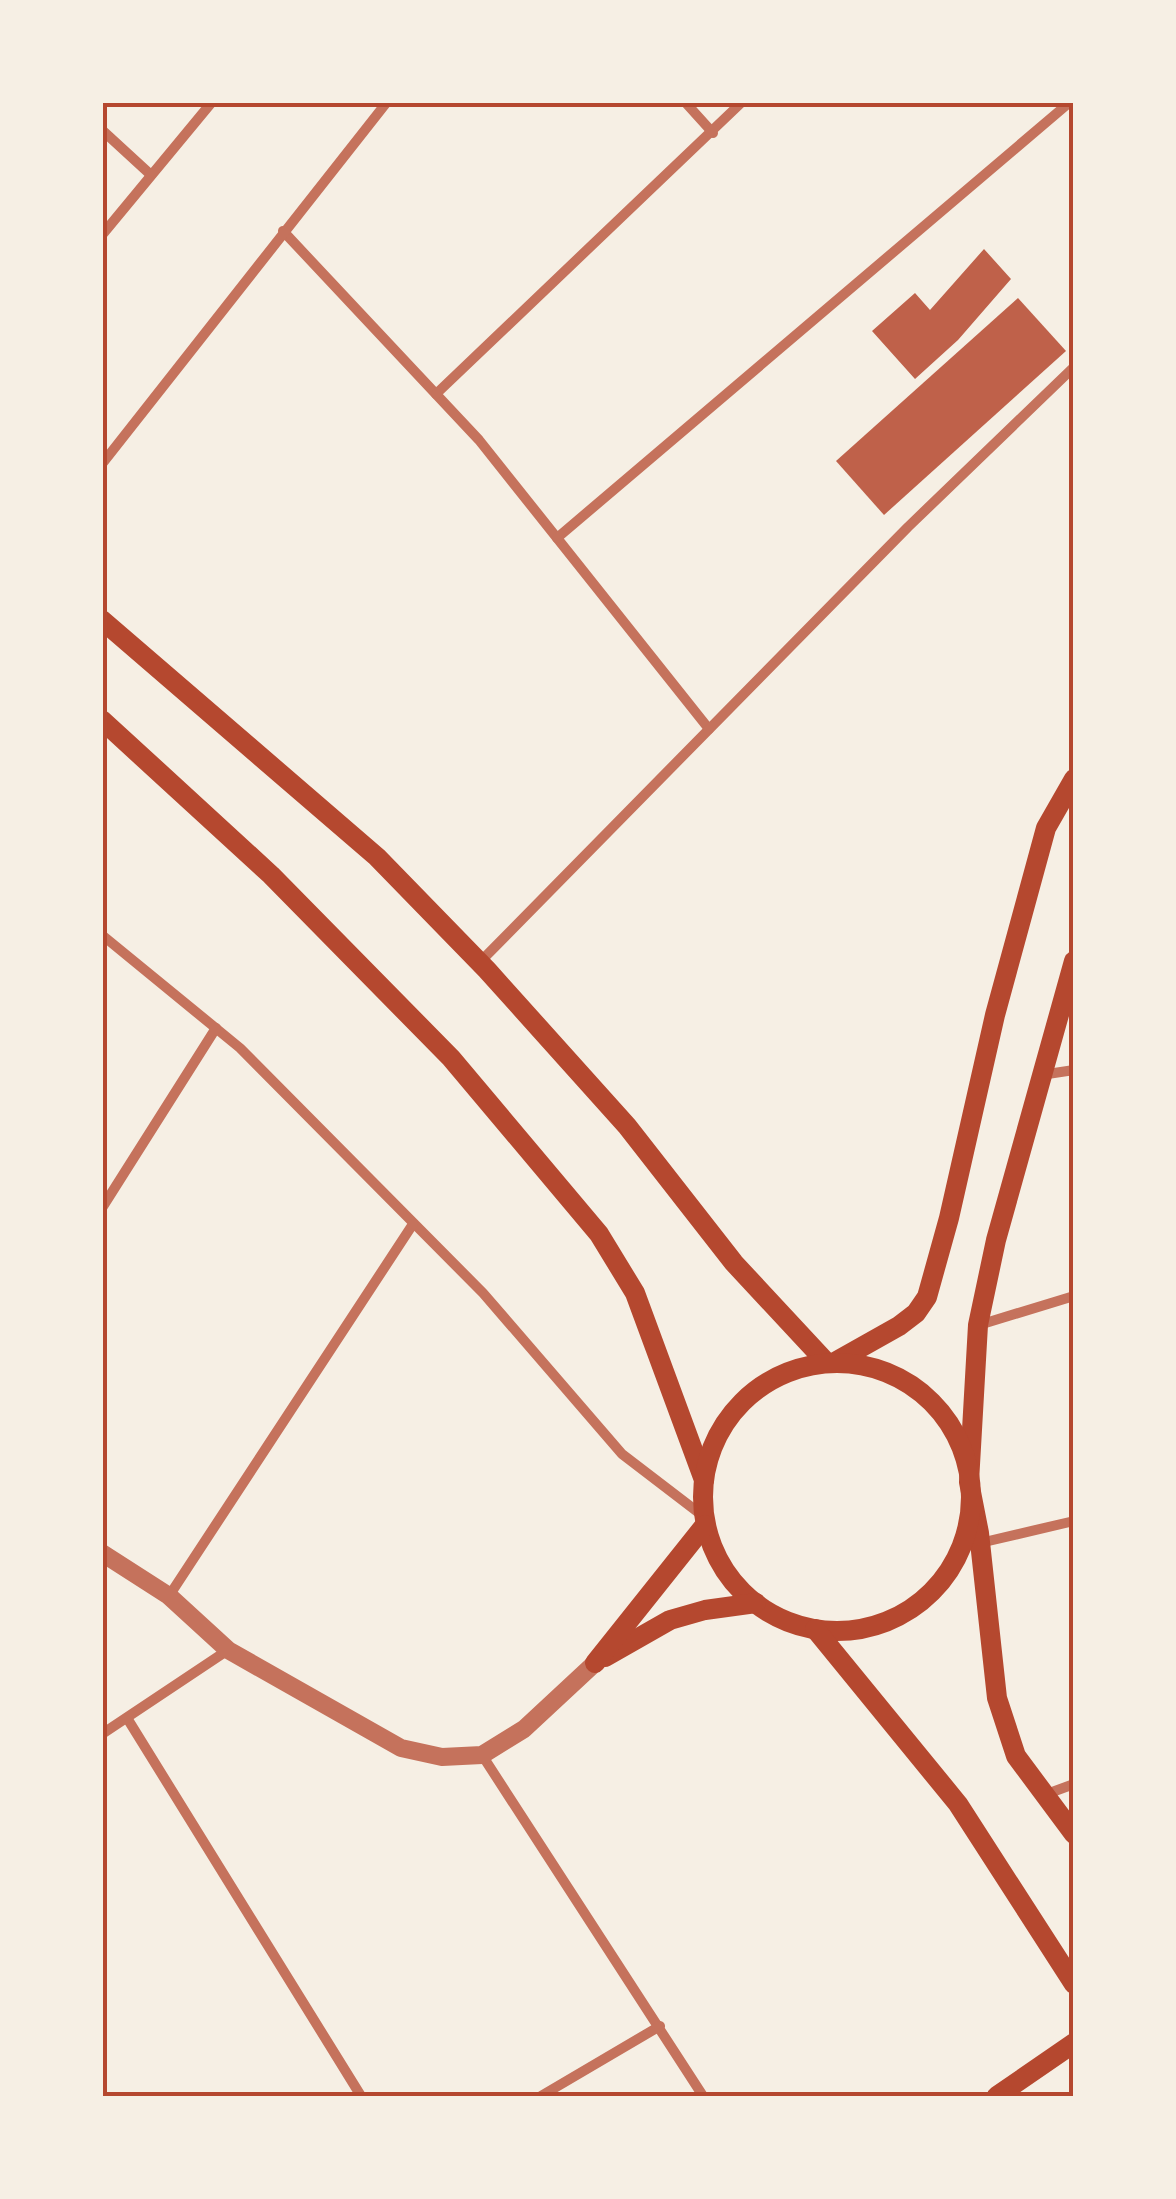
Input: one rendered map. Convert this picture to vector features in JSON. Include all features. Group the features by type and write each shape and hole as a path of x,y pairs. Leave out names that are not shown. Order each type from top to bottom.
{"main road":[{"path":"102,620 377,857 480,962 627,1126 734,1262 831,1363"},
{"path":"102,720 271,875 451,1058 599,1234 635,1294 704,1480"},
{"path":"831,1363 899,1326 916,1313 927,1297 949,1218 994,1015 1046,828 1074,779"},
{"path":"1074,962 996,1240 978,1326 970,1482 972,1505 962,1547 940,1584 907,1612 866,1628 815,1628 782,1620 745,1596 717,1559 704,1520 704,1471 720,1428 750,1393 790,1370 831,1363 880,1369 920,1391 949,1422 967,1462 970,1482 980,1543 997,1698 1016,1756 1074,1834"},
{"path":"595,1663 704,1520"},
{"path":"595,1663 670,1620 705,1610 756,1603"},
{"path":"815,1628 958,1804 1074,1984"},
{"path":"997,2096 1074,2043"}],"street":[{"path":"102,236 212,102"},
{"path":"102,464 387,102"},
{"path":"685,102 713,133"},
{"path":"436,394 742,102"},
{"path":"557,538 1070,102"},
{"path":"102,130 151,175"},
{"path":"283,231 479,440 709,729"},
{"path":"480,962 908,527 1074,367"},
{"path":"102,935 240,1048 483,1293 622,1454 704,1520"},
{"path":"102,1208 216,1028"},
{"path":"1041,1075 1074,1070"},
{"path":"169,1596 413,1224"},
{"path":"978,1326 1074,1296"},
{"path":"980,1543 1074,1521"},
{"path":"102,1553 169,1596 228,1650 401,1748 442,1757 482,1755 524,1729 595,1663"},
{"path":"102,1734 228,1650"},
{"path":"127,1718 360,2096"},
{"path":"482,1755 704,2096"},
{"path":"1044,1795 1074,1784"},
{"path":"541,2096 660,2026"}],"building":[{"path":"984,249 1011,279 958,340 915,379 872,331 915,293 930,310"},
{"path":"1018,298 1066,351 884,515 836,461"}]}
